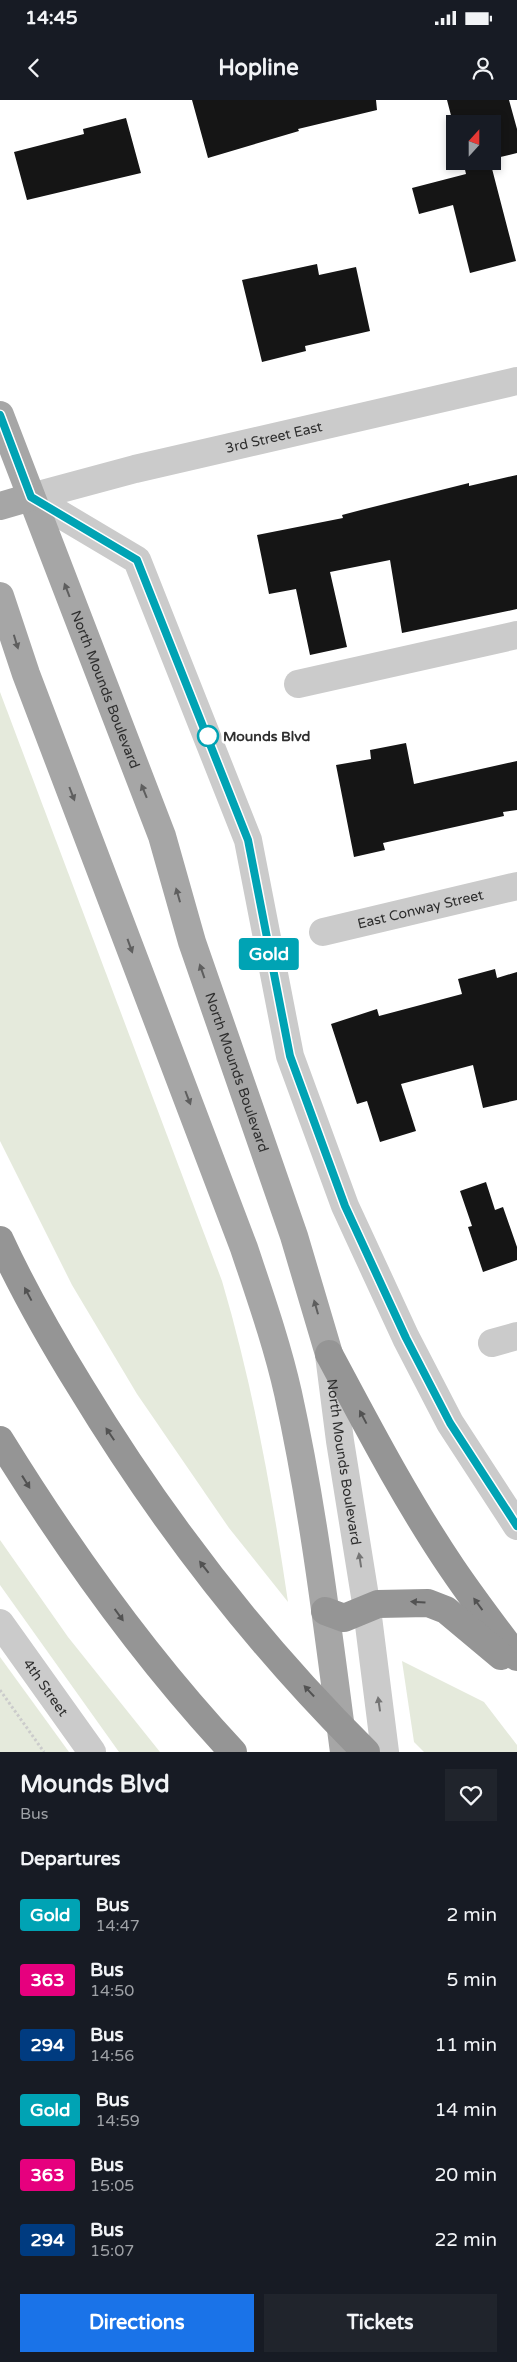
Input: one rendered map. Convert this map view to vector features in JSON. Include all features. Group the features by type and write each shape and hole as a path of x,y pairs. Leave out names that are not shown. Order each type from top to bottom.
{"highway":[{"path":"0,1240 58,1350 104,1425 150,1493 242,1615 292,1673 366,1752"},
{"path":"329,1354 386,1460 416,1511 452,1568 517,1658"},
{"path":"0,1440 38,1502 128,1628 233,1752"},
{"path":"325,1611 344,1618 378,1604 409,1601 428,1602 446,1610 517,1670"}],"main road":[{"name":"North Mounds Boulevard","path":"0,415 162,836 192,942 294,1236 329,1354"},
{"path":"0,506 31,497"},
{"path":"0,596 26,674 216,1172 259,1293 287,1391 304,1468 344,1752"}],"street":[{"name":"3rd Street East","path":"31,497 134,469 517,381"},
{"path":"31,497 137,560 248,840 290,1056 345,1206 406,1338 450,1423 517,1526"},
{"path":"298,684 517,635"},
{"name":"East Conway Street","path":"323,932 517,886"},
{"name":"North Mounds Boulevard","path":"329,1354 340,1441 367,1609 385,1752"},
{"name":"4th Street","path":"0,1623 92,1752"}],"path":[{"path":"0,1690 44,1752"}],"shaded area":[{"path":"0,692 222,1281 243,1360 261,1440 288,1602 229,1528 137,1394 72,1285 0,1141"},
{"path":"0,1540 68,1637 160,1752 119,1752 0,1585"},
{"path":"0,1657 69,1752 0,1752"},
{"path":"402,1661 484,1702 517,1745 517,1752 424,1752 414,1742"}],"building":[{"path":"192,100 376,100 377,110 298,129 299,131 208,158"},
{"path":"447,100 509,100 517,129 517,153 501,157 501,115 451,115"},
{"path":"126,118 141,173 27,200 14,152 84,134 83,129"},
{"path":"465,170 492,170 516,261 470,273 453,205 419,214 412,188 466,174"},
{"path":"317,264 319,275 356,267 370,331 305,346 306,351 262,362 242,280"},
{"path":"517,475 517,609 402,633 390,560 330,572 347,647 310,655 296,589 269,594 257,535 343,518 342,515 469,483 469,486"},
{"path":"406,743 414,784 517,761 517,810 503,812 504,816 383,843 385,850 354,857 336,765 371,759 370,750"},
{"path":"495,969 497,978 517,972 517,1100 483,1108 473,1065 401,1084 416,1131 380,1142 367,1101 357,1104 331,1024 377,1009 379,1016 462,994 458,979"},
{"path":"486,1182 495,1210 503,1207 517,1247 517,1260 483,1272 468,1227 472,1226 460,1191"}],"bus line":[{"name":"Gold","path":"0,415 31,497 137,560 158,607 248,840 290,1056 345,1206 406,1338 450,1423 517,1526"}],"place":[{"name":"Mounds Blvd","path":"208,736"}]}
